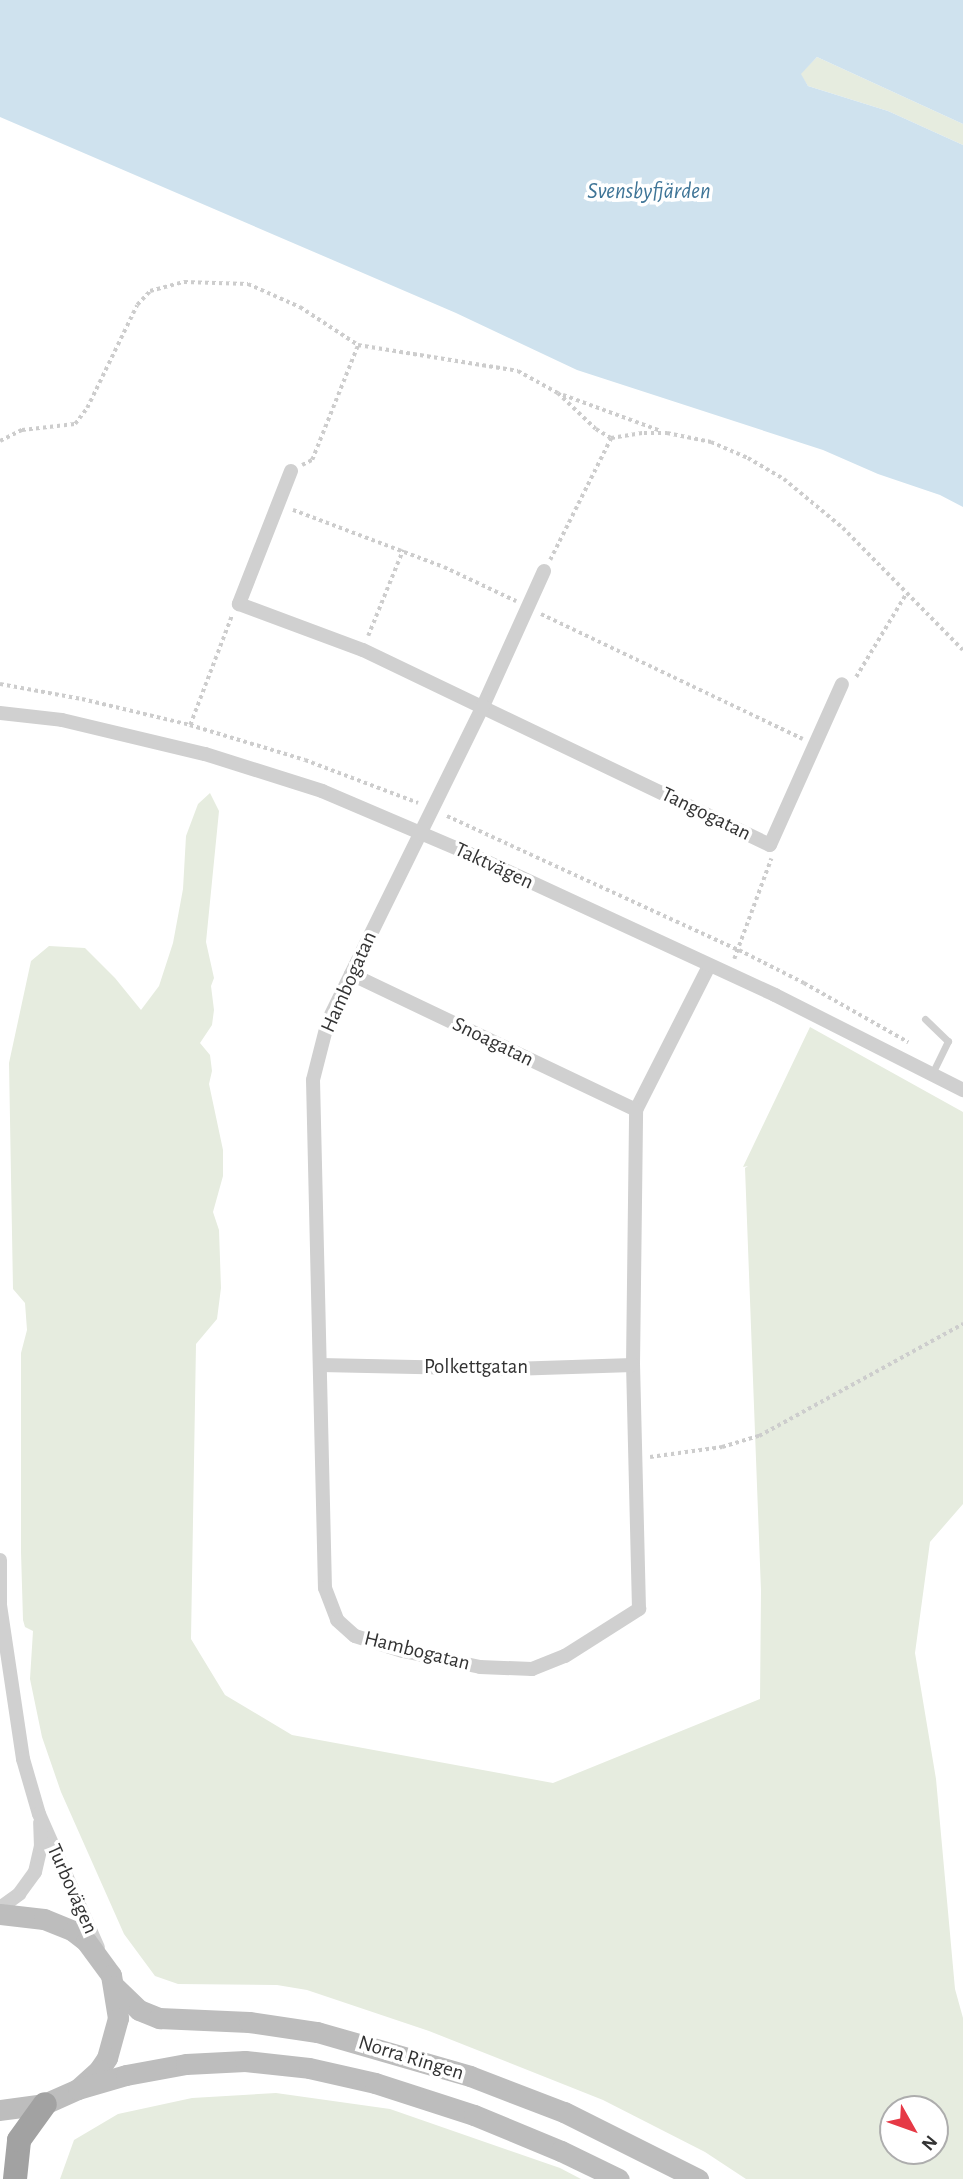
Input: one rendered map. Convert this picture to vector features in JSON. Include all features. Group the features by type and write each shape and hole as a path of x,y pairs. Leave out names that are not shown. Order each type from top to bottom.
{"highway":[{"path":"15,2179 19,2140 45,2104"}],"main road":[{"path":"0,1914 26,1915 57,1923 86,1941 104,1963 114,1986 118,2018 114,2041 99,2070 78,2089 45,2104 0,2110"},
{"name":"Norra Ringen","path":"114,1986 139,2010 159,2018 249,2022 317,2032 457,2072 564,2112 698,2179"},
{"name":"Norra Ringen","path":"78,2089 139,2072 186,2064 245,2061 309,2068 375,2083 474,2115 561,2151 619,2179"}],"street":[{"path":"239,604 291,471"},
{"path":"419,832 484,706 544,571"},
{"name":"Tangogatan","path":"239,604 363,650 770,845 842,684"},
{"name":"Taktvägen","path":"0,712 62,720 205,754 322,791 419,832 728,974 963,1090"},
{"name":"Hambogatan","path":"419,832 328,1021 313,1080 325,1588 337,1620 355,1636 480,1667 532,1669 565,1656 639,1609 633,1365 636,1110 709,966"},
{"name":"Snoagatan","path":"351,974 636,1110"},
{"name":"Polkettgatan","path":"320,1365 511,1369 633,1365"},
{"name":"Turbovägen","path":"0,1560 0,1605 21,1747 39,1814 104,1963"},
{"name":"Turbovägen","path":"0,1908 19,1894 35,1872 41,1847 39,1814"}],"lane":[{"path":"925,1019 948,1041 932,1074"}],"path":[{"path":"0,441 22,430 75,424 87,408 137,305 150,291 164,285 222,281 255,286 300,307 358,345 505,367 558,393 667,433 729,449 784,480 843,528 963,650"},
{"path":"291,471 312,460 358,345"},
{"path":"558,393 596,429 611,438 643,433 667,433"},
{"path":"544,571 611,438"},
{"path":"278,504 403,550 815,745"},
{"path":"363,650 403,550"},
{"path":"842,684 859,675 906,593"},
{"path":"190,725 229,618 239,604"},
{"path":"728,974 772,863 770,845"},
{"path":"635,1459 722,1447 758,1436 963,1324"}],"shaded area":[{"path":"817,57 963,124 963,145 888,111 808,86 800,74"},
{"path":"210,793 219,811 206,942 214,978 211,986 214,1010 212,1025 200,1043 210,1055 212,1071 209,1084 223,1150 223,1176 213,1212 219,1230 221,1288 217,1319 196,1344 191,1639 225,1695 292,1735 553,1783 760,1699 761,1591 745,1168 748,1166 743,1167 810,1027 963,1112 963,1504 930,1542 915,1653 936,1779 955,1989 963,2018 963,2179 746,2179 705,2152 603,2100 429,2031 307,1990 277,1985 178,1984 155,1976 124,1934 61,1792 42,1737 30,1679 33,1631 25,1627 23,1620 21,1552 21,1353 27,1330 25,1303 13,1289 9,1063 31,961 49,946 85,948 115,978 141,1010 159,986 173,943 183,889 186,836 198,804"},
{"path":"276,2093 390,2109 560,2168 581,2179 60,2179 74,2140 118,2114 192,2098"}],"water":[{"name":"Svensbyfjärden","path":"0,0 963,0 963,124 817,57 801,74 808,86 888,111 963,145 963,507 940,495 878,474 823,450 577,370 456,313 0,117"}]}
